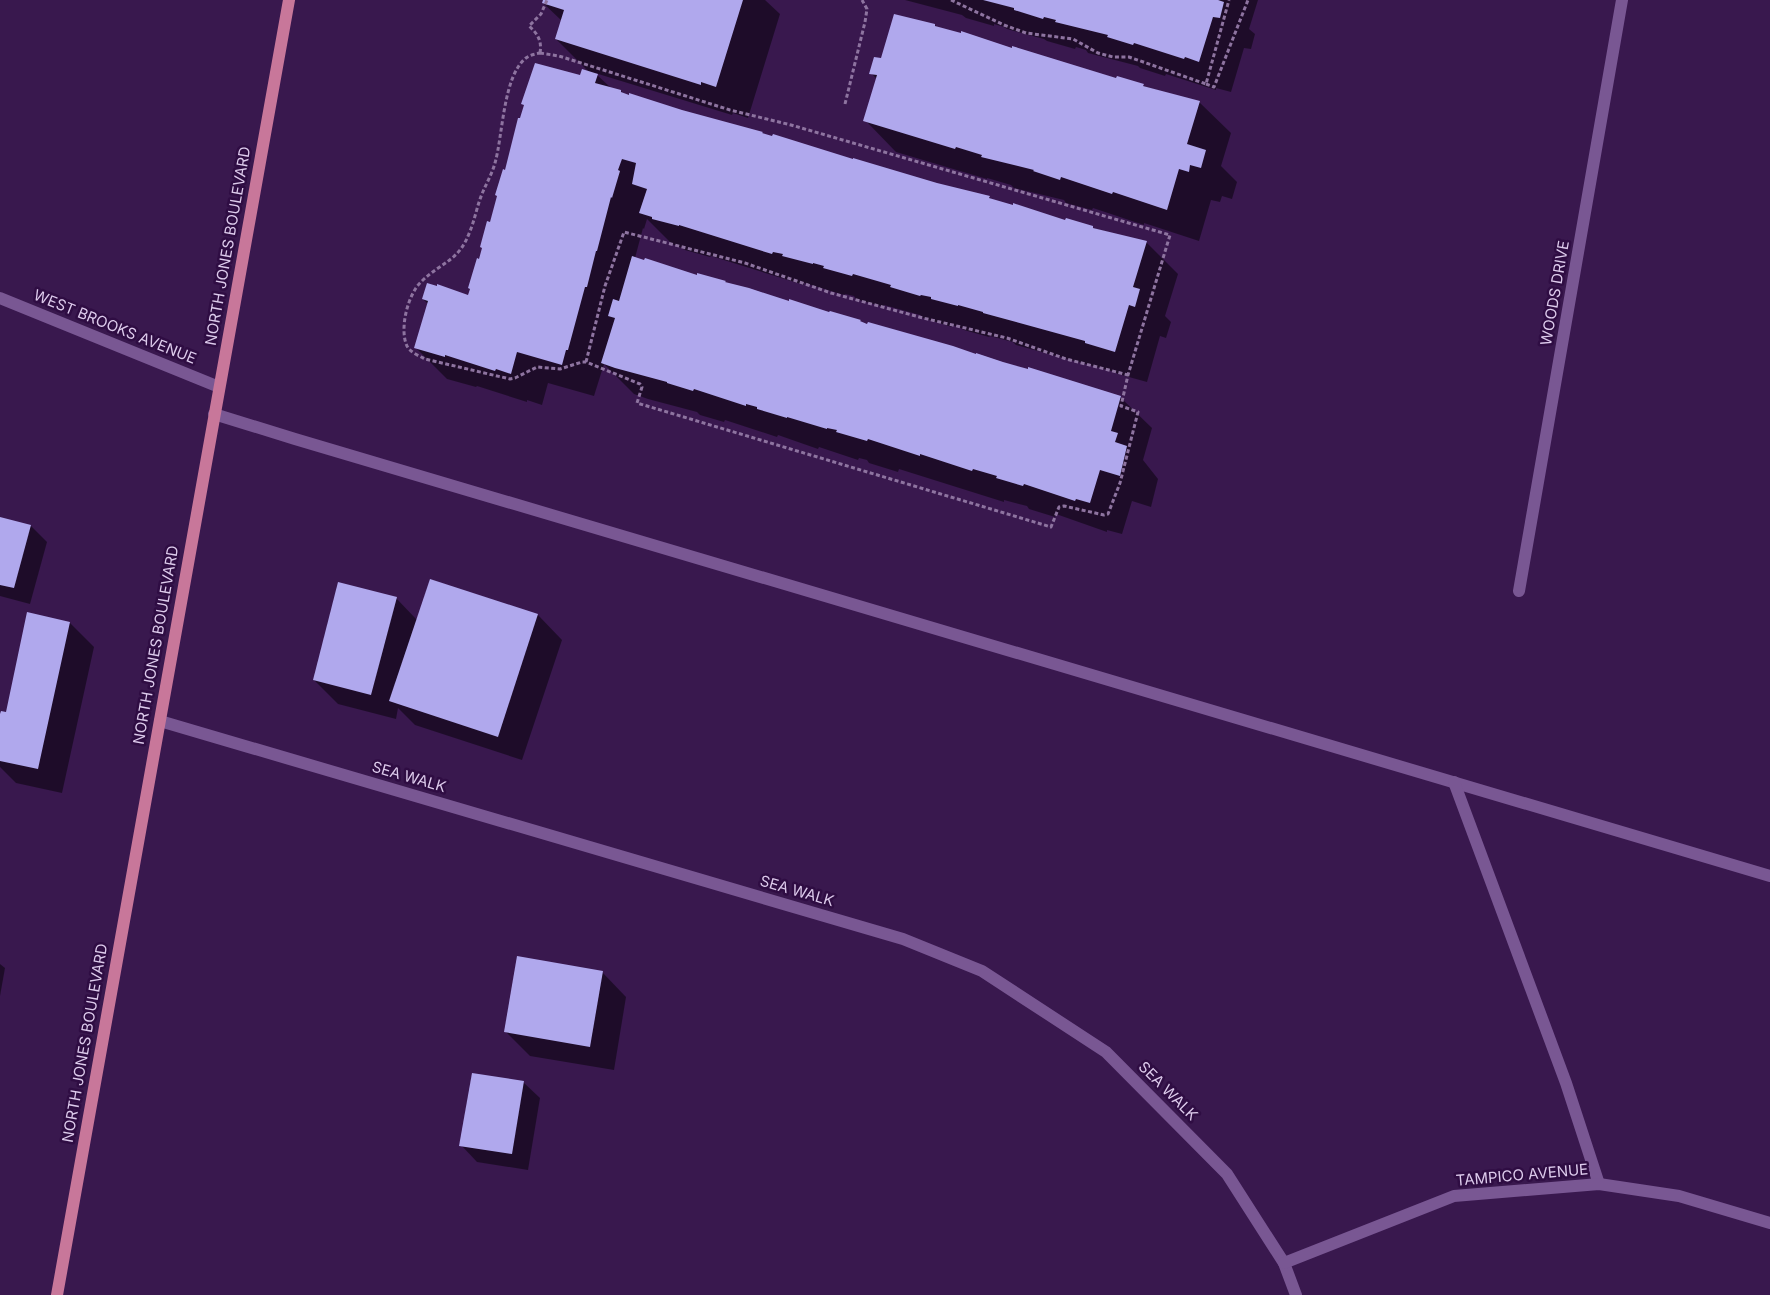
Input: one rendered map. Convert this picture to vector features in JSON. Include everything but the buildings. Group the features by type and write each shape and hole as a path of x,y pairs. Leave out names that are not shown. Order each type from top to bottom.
{"main road":[{"name":"NORTH JONES BOULEVARD","path":"57,1295 218,387 289,0"}],"street":[{"name":"WOODS DRIVE","path":"1519,591 1622,0"},
{"name":"WEST BROOKS AVENUE","path":"0,298 218,387"},
{"path":"214,414 1770,876"},
{"name":"SEA WALK","path":"160,720 894,937 982,972 1106,1052 1227,1174 1284,1263 1296,1295"},
{"path":"1454,782 1566,1083 1599,1184"},
{"name":"TAMPICO AVENUE","path":"1284,1263 1454,1196 1599,1184 1679,1196 1770,1223"}],"path":[{"path":"540,53 538,34 530,26 541,14 547,0"},
{"path":"845,104 865,22 866,9 862,0"},
{"path":"951,0 1019,30 1073,39 1098,53 1112,57 1129,57 1214,87 1248,0"},
{"path":"1206,84 1229,0"},
{"path":"540,53 559,56 730,110 790,125 1170,235 1128,375 1121,406 1138,412 1120,483 1108,514 1104,515 1064,506 1060,507 1051,527 637,403 642,387 640,384 586,362 560,369 537,367 510,379 425,360 408,348 404,336 404,320 411,298 420,283 454,258 464,245 482,194 495,165 506,104 515,75 520,65 526,59 540,53"},
{"path":"586,362 605,286 624,232 745,264 831,293 1007,338 1066,359 1128,375"}]}
